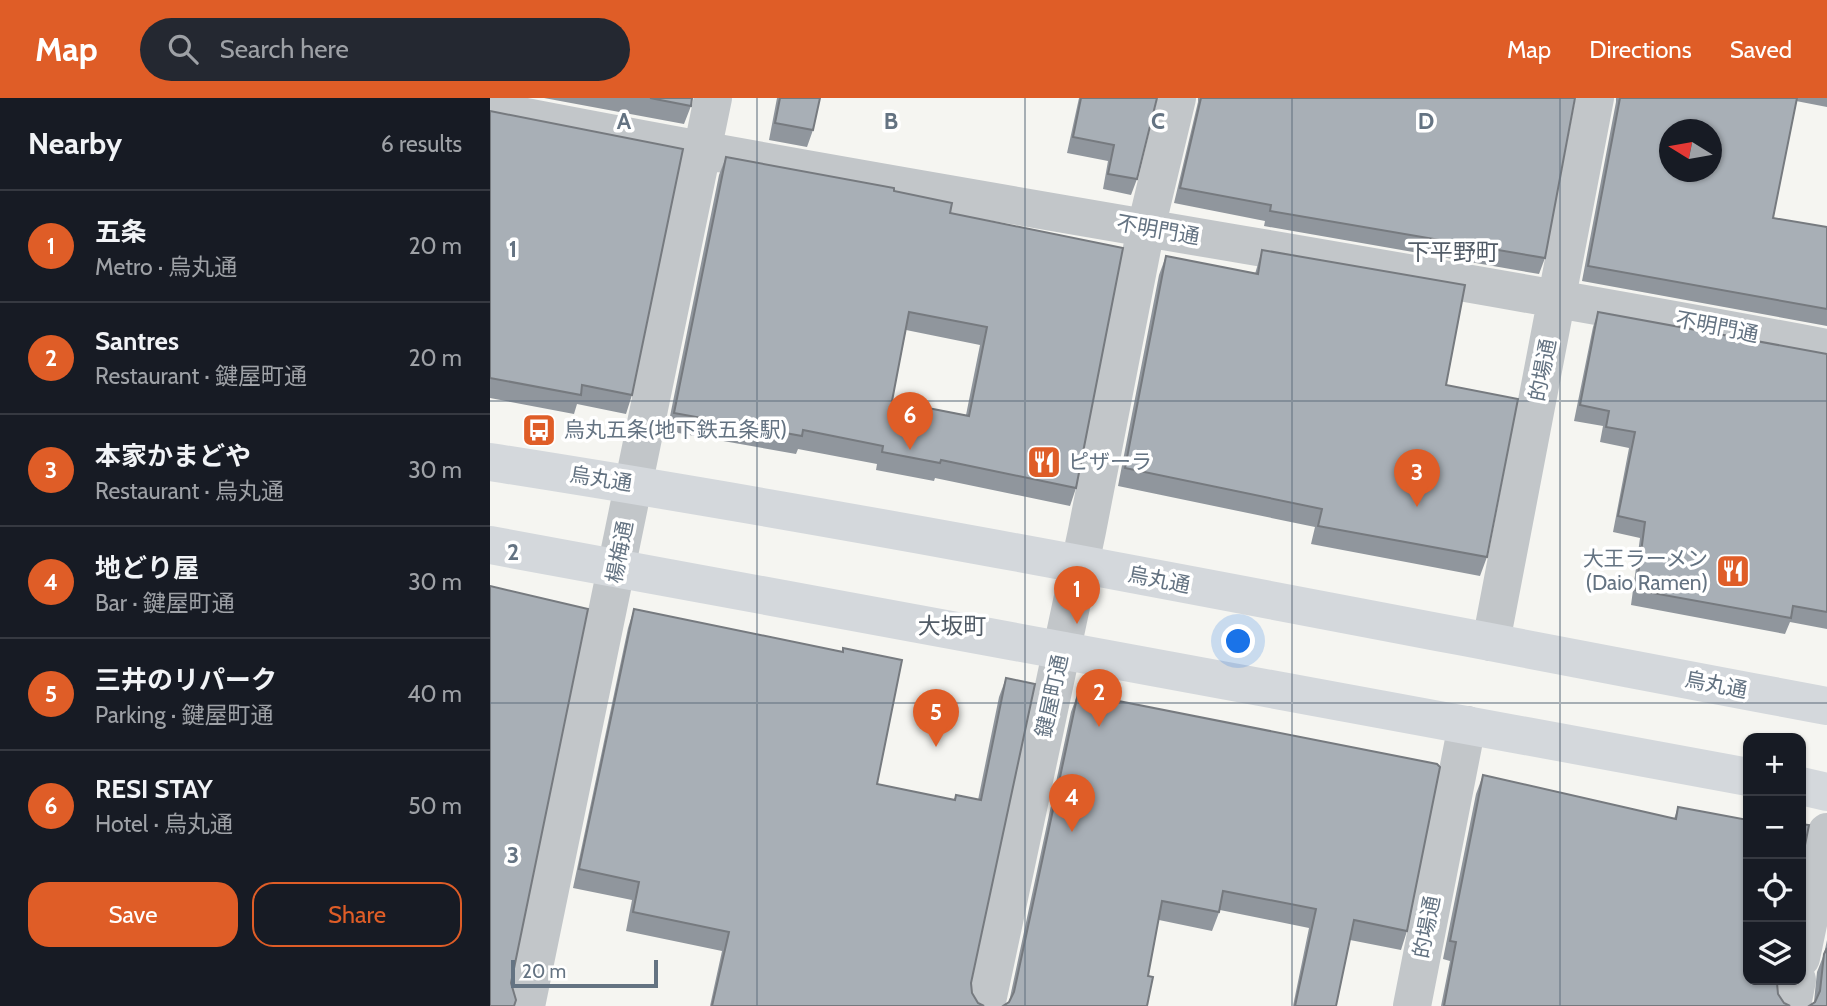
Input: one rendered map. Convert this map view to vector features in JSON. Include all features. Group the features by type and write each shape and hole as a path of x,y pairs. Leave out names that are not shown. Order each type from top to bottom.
{"highway":[{"name":"烏丸通","path":"490,462 634,484 1079,565 1827,706"},
{"path":"490,545 1743,776"},
{"path":"1806,787 1827,792"}],"street":[{"name":"楊梅通","path":"526,1006 713,98"},
{"name":"鍵屋町通","path":"986,1006 1062,652 1146,228 1177,98"},
{"name":"的場通","path":"1491,642 1595,98"},
{"name":"不明門通","path":"490,110 701,151 1557,297 1827,348"},
{"name":"的場通","path":"1412,1006 1467,725"},
{"path":"1806,934 1827,832"},
{"path":"1792,1006 1796,985"}],"building":[{"path":"650,98 692,98 691,106"},
{"path":"780,98 820,98 813,130 775,123"},
{"path":"1081,98 1157,98 1137,179 1108,174 1114,145 1073,137"},
{"path":"1201,98 1575,98 1545,258 1270,211 1271,205 1180,188"},
{"path":"1620,98 1797,98 1773,218 1827,227 1827,309 1588,266"},
{"path":"490,111 683,149 632,395 582,385 581,395 490,378"},
{"path":"726,157 894,188 894,191 952,203 950,213 1123,248 1076,488 941,460 940,463 882,452 883,446 803,430 802,436 674,413","holes":["909,312 987,327 969,416 892,401"]},
{"path":"1262,250 1465,285 1446,385 1518,399 1487,557 1318,526 1322,509 1125,468 1166,256 1258,274"},
{"path":"1598,312 1827,354 1827,612 1793,606 1791,618 1636,590 1645,522 1618,516 1635,432 1606,427 1609,411 1580,405"},
{"path":"490,586 588,609 511,983 516,1000 514,1006 490,1006"},
{"path":"634,609 843,652 843,648 902,660 877,784 955,800 956,795 981,800 1006,678 1035,684 971,983 972,993 978,1003 984,1006 712,1006 729,932 633,912 639,882 579,869"},
{"path":"1078,693 1437,764 1440,767 1407,931 1354,920 1336,1006 1295,1006 1316,909 1223,891 1219,912 1162,901 1148,976 1153,977 1147,1006 1003,1006 1009,1002 1014,992"},
{"path":"1483,775 1676,819 1678,807 1743,819 1743,985 1777,985 1778,994 1784,1003 1790,1006 1444,1006 1456,942 1450,941"},
{"path":"1827,948 1827,1006 1809,1006 1815,1002 1820,991"}],"place":[{"name":"烏丸五条(地下鉄五条駅)","path":"539,430"},
{"name":"RESI STAY","path":"910,450"},
{"name":"ピザーラ","path":"1044,462"},
{"name":"本家かまどや","path":"1417,507"},
{"name":"大王ラーメン (Daio Ramen)","path":"1733,571"},
{"name":"五条","path":"1077,624"},
{"name":"Santres","path":"1099,727"},
{"name":"三井のリパーク","path":"936,747"},
{"name":"地どり屋","path":"1072,832"}],"district":[{"name":"下平野町","path":"1453,252"},
{"name":"大坂町","path":"952,626"}]}
